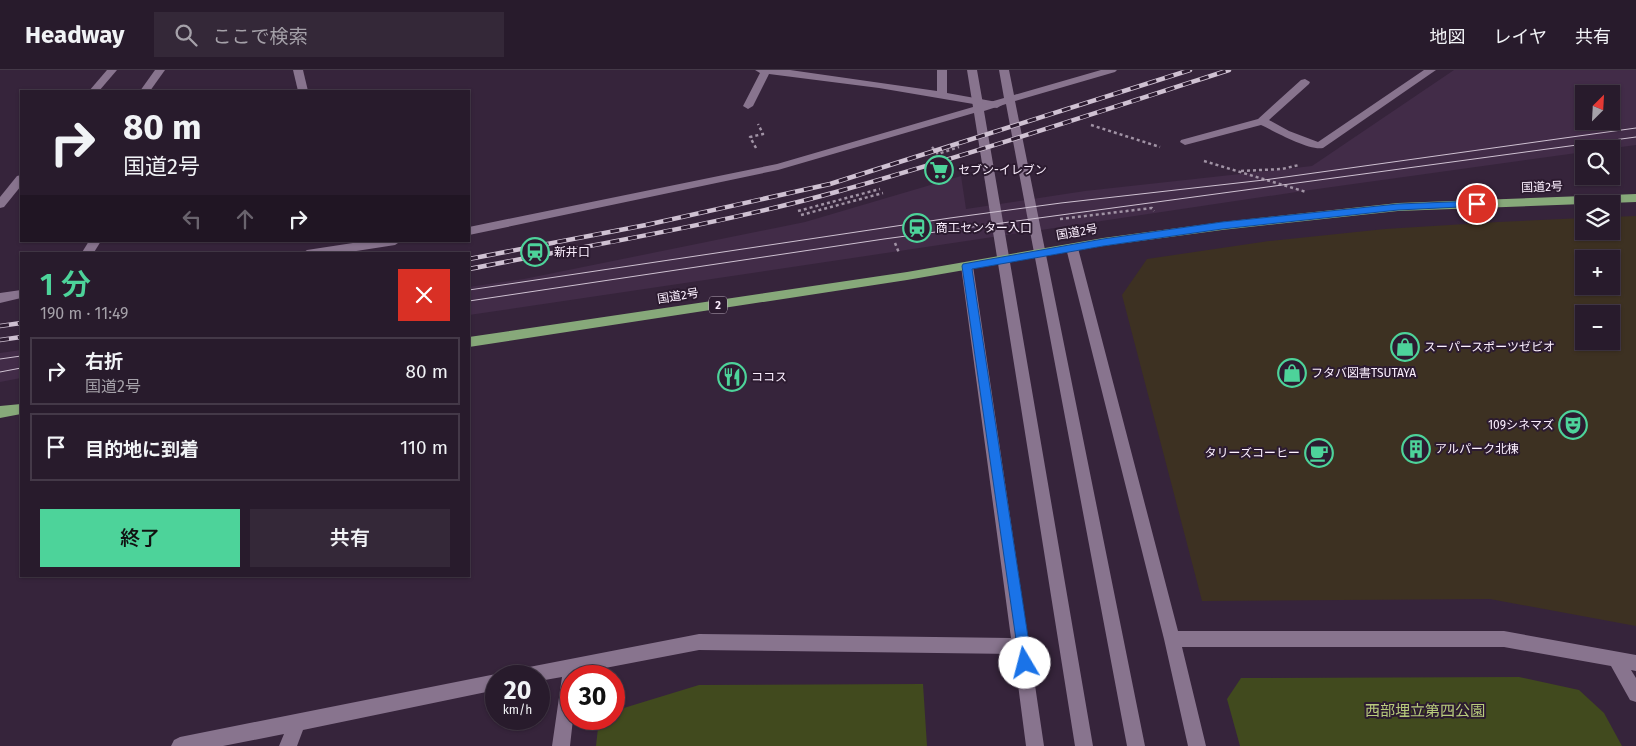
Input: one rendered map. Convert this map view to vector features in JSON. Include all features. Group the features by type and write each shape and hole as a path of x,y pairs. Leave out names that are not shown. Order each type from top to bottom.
{"highway":[{"name":"国道2号","path":"470,342 1222,226 1398,207 1636,198"},
{"path":"0,412 20,409"}],"street":[{"path":"95,90 112,70"},
{"path":"146,90 160,70"},
{"path":"298,70 303,90"},
{"path":"760,70 816,75 942,94 997,105"},
{"path":"748,106 766,70"},
{"path":"942,70 942,94"},
{"path":"972,70 1084,746"},
{"path":"1004,70 1136,746"},
{"path":"470,231 778,167 997,105 1112,70"},
{"path":"1262,121 1285,133 1319,146 1431,70"},
{"path":"1186,142 1262,121 1305,82"},
{"path":"0,204 20,180"},
{"path":"321,252 388,242"},
{"path":"1072,248 1172,639 1197,746"},
{"path":"967,266 1035,746"},
{"path":"0,298 20,294"},
{"path":"1172,639 1504,639 1636,664"},
{"path":"577,665 698,642 1022,646"},
{"path":"1616,660 1636,694"},
{"path":"180,746 485,684"},
{"path":"288,746 296,724"},
{"path":"561,746 563,730"}],"path":[{"path":"748,106 763,134 750,137 759,154"},
{"path":"1091,126 1165,148"},
{"path":"938,154 962,146"},
{"path":"1238,172 1297,166 1303,164 1319,146"},
{"path":"1202,160 1310,194 1300,196"},
{"path":"798,211 880,189"},
{"path":"800,216 883,193"},
{"path":"1052,220 1152,208 1156,215"},
{"path":"895,243 899,253"}],"shaded area":[{"path":"1454,70 1636,70 1636,145 1620,147 1620,140 1575,140 1575,153 1303,191 470,315 470,287 524,279 805,222 961,176 966,209 1085,191 1312,166"},
{"name":"アルパーク北棟","path":"1636,216 1636,626 1490,599 1202,601 1122,295 1147,259 1269,241 1385,229 1575,218 1575,240 1620,240 1620,217"},
{"path":"20,350 20,378 0,382 0,353"}],"green space":[{"name":"西部埋立第四公園","path":"1519,677 1579,690 1604,713 1622,746 1240,746 1227,699 1241,678"},
{"path":"923,684 927,746 596,746 598,730 625,730 625,708 699,685"}],"tram line":[{"path":"470,290 950,218 1061,203 1264,180 1636,128"},
{"path":"470,301 884,239 1636,137"},
{"path":"0,359 20,356"},
{"path":"0,372 20,368"}],"railway":[{"path":"470,259 646,225 830,184 1190,70"},
{"path":"470,269 699,225 791,204 984,148 1229,70"},
{"path":"0,326 20,323"},
{"path":"0,340 20,337"}],"place":[{"name":"セブン-イレブン","path":"939,170"},
{"name":"商工センター入口","path":"917,228"},
{"name":"新井口","path":"535,252"},
{"name":"スーパースポーツゼビオ","path":"1405,347"},
{"name":"フタバ図書TSUTAYA","path":"1292,373"},
{"name":"ココス","path":"732,377"},
{"name":"109シネマズ","path":"1573,425"},
{"name":"アルパーク北棟","path":"1416,449"},
{"name":"タリーズコーヒー","path":"1319,453"}],"route":[{"path":"1025,663 967,266 1103,242 1222,226 1398,207 1477,204"}]}
